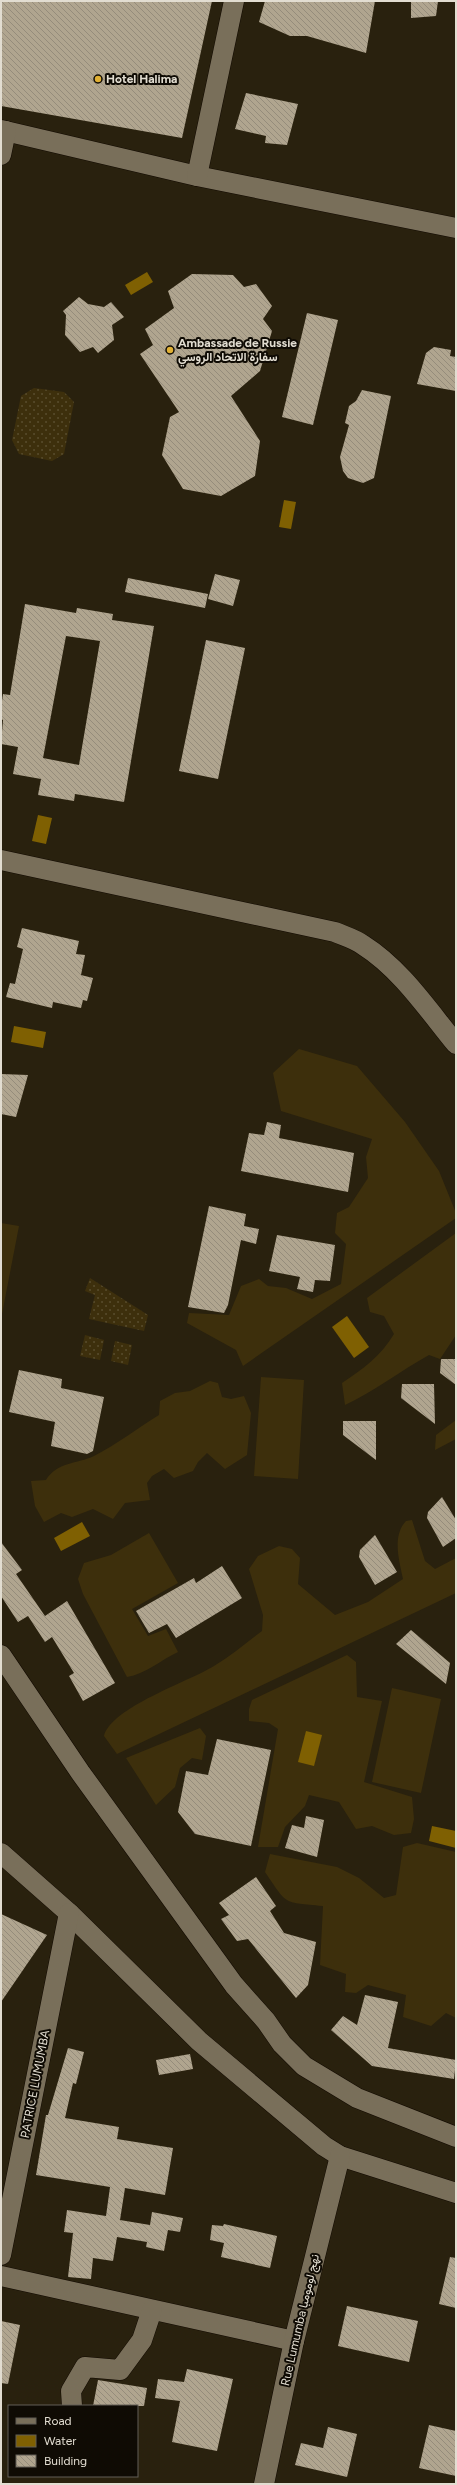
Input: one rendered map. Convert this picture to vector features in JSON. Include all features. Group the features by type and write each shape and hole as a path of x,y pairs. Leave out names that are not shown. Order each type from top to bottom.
{"street":[{"path":"197,176 234,1"},
{"path":"1,155 4,130 197,176 456,228"},
{"path":"1,860 335,932 363,945 386,963 408,986 456,1044"},
{"path":"1,1655 80,1772 234,1985 266,2021 282,2044 304,2066 358,2098 456,2137"},
{"path":"1,1854 69,1913 199,2041 278,2105 304,2130 340,2156 456,2193"},
{"name":"PATRICE LUMUMBA","path":"1,2255 69,1913"},
{"name":"Rue Lumumba نهج لومومبا","path":"264,2484 294,2341 340,2156"},
{"path":"1,2276 294,2341"},
{"path":"72,2405 71,2391 85,2367 120,2370 142,2340 152,2310"}],"shaded area":[{"path":"34,388 64,392 74,402 64,454 52,461 19,454 12,440 21,396"},
{"path":"299,1049 357,1066 405,1122 439,1171 456,1213 456,1218 243,1366 236,1350 187,1323 189,1313 229,1315 241,1286 259,1279 268,1286 286,1288 312,1299 341,1284 346,1244 335,1233 337,1213 349,1207 368,1178 366,1157 372,1139 281,1111 273,1073"},
{"path":"1,1223 19,1226 2,1314 1,1314"},
{"path":"456,1233 456,1335 440,1359 429,1355 367,1394 345,1405 342,1383 371,1362 389,1342 394,1334 384,1316 370,1312 367,1298"},
{"path":"90,1278 148,1315 144,1331 89,1319 95,1295 85,1291"},
{"path":"85,1335 104,1340 100,1360 80,1356"},
{"path":"115,1341 132,1345 128,1365 111,1361"},
{"path":"261,1377 304,1380 298,1479 254,1476"},
{"path":"210,1381 218,1383 222,1397 231,1399 244,1396 251,1413 247,1455 225,1469 207,1453 198,1462 193,1471 174,1478 164,1469 152,1476 147,1483 150,1500 125,1503 113,1519 93,1509 72,1517 61,1513 44,1522 35,1506 31,1481 46,1480 56,1470 68,1464 88,1459 102,1452 159,1415 160,1401 175,1393 190,1391"},
{"path":"456,1420 456,1439 435,1450 436,1435"},
{"path":"412,1520 425,1561 435,1569 456,1558 456,1593 117,1754 104,1736 110,1725 121,1715 135,1705 152,1696 214,1666 262,1631 263,1615 249,1569 258,1556 279,1546 292,1549 300,1558 298,1584 335,1615 368,1602 403,1579 398,1556 399,1534 406,1521"},
{"path":"149,1533 178,1583 132,1609 148,1636 166,1629 178,1652 147,1670 127,1677 83,1594 78,1579 84,1563 111,1555"},
{"path":"347,1655 356,1662 357,1697 382,1701 364,1782 412,1797 414,1819 411,1833 394,1835 372,1826 356,1829 339,1802 309,1795 305,1806 285,1827 278,1847 258,1847 278,1729 269,1723 249,1721 249,1709 252,1700"},
{"path":"392,1688 441,1699 421,1793 372,1782"},
{"path":"200,1728 206,1736 202,1760 192,1758 180,1768 175,1787 156,1805 126,1758"},
{"path":"417,1843 456,1852 456,2018 446,2013 431,2026 403,2017 406,1995 368,1985 356,1993 345,1992 346,1974 320,1965 323,1906 300,1904 288,1900 278,1891 265,1872 270,1854 337,1867 359,1878 384,1898 396,1895 403,1847"}],"water":[{"path":"147,272 153,282 131,295 125,285"},
{"path":"284,500 296,502 291,529 279,527"},
{"path":"38,815 52,818 46,844 32,841"},
{"path":"14,1026 46,1032 43,1048 11,1042"},
{"path":"347,1316 369,1347 354,1358 332,1327"},
{"path":"82,1522 90,1536 61,1551 54,1538"},
{"path":"306,1731 322,1735 314,1766 298,1762"},
{"path":"432,1826 456,1831 456,1848 429,1841"}],"building":[{"name":"Hotel Halima","path":"1,1 212,1 182,138 1,106"},
{"path":"265,1 375,1 366,53 307,36 290,36 259,22"},
{"path":"411,1 438,1 436,16 411,18"},
{"path":"246,93 298,104 287,145 265,143 266,136 235,129"},
{"path":"192,274 233,275 244,287 256,284 272,306 263,319 272,331 260,371 231,396 260,441 255,476 221,496 183,489 162,455 170,417 179,412 140,354 153,345 145,329 174,308 168,291"},
{"path":"79,297 88,304 104,307 111,302 124,317 112,325 114,340 98,353 93,347 80,352 65,335 66,315 63,311"},
{"path":"307,313 338,320 313,425 282,417"},
{"path":"434,347 451,350 450,356 456,357 456,391 417,384 426,353"},
{"path":"362,390 391,396 374,478 363,483 348,478 343,471 340,457 349,425 345,423 349,406 356,401"},
{"path":"215,574 240,580 233,606 208,599"},
{"path":"128,578 208,594 205,608 125,592"},
{"path":"25,604 76,613 77,608 113,614 112,620 154,626 124,802 75,794 74,801 38,795 41,779 13,774 18,747 1,744 3,720 1,719 1,708 3,694 10,695","holes":["66,636 100,641 79,765 43,758"]},
{"path":"206,640 245,648 218,779 179,771"},
{"path":"22,928 79,941 76,954 85,955 81,975 93,978 87,1001 83,1000 81,1008 53,1002 52,1008 6,997 10,983 15,984 23,949 17,947"},
{"path":"1,1074 28,1075 16,1117 1,1114"},
{"path":"267,1122 281,1125 279,1138 354,1153 348,1192 241,1171 249,1133 264,1135"},
{"path":"209,1206 246,1214 244,1226 259,1229 256,1244 241,1240 228,1305 224,1313 188,1307"},
{"path":"277,1235 335,1245 330,1281 315,1280 313,1292 297,1289 300,1277 269,1271"},
{"path":"441,1359 456,1359 456,1385 440,1373"},
{"path":"19,1370 62,1379 61,1388 104,1397 93,1451 87,1454 51,1446 55,1422 9,1412"},
{"path":"402,1384 434,1384 435,1424 401,1398"},
{"path":"343,1421 376,1421 376,1460 343,1435"},
{"path":"442,1497 456,1520 456,1538 443,1547 427,1518 428,1512"},
{"path":"375,1535 397,1572 375,1585 359,1557 360,1550"},
{"path":"1,1542 22,1570 16,1574 45,1616 67,1601 115,1683 83,1701 69,1676 74,1673 52,1637 45,1642 28,1616 18,1622 1,1596"},
{"path":"222,1566 242,1598 176,1638 167,1624 149,1633 136,1611 194,1578 196,1583"},
{"path":"411,1630 450,1663 446,1684 396,1644"},
{"path":"217,1739 271,1750 251,1846 195,1834 178,1812 186,1771 208,1775"},
{"path":"306,1816 324,1820 317,1857 285,1848 292,1825 304,1828"},
{"path":"256,1877 276,1906 270,1911 284,1933 316,1942 308,1985 296,1998 248,1939 237,1941 221,1919 229,1915 219,1903"},
{"path":"1,1914 47,1935 1,2002"},
{"path":"365,1995 398,2002 388,2048 456,2060 454,2079 372,2066 331,2030 343,2016 357,2025"},
{"path":"68,2048 84,2052 76,2084 73,2083 65,2118 119,2127 117,2139 173,2148 165,2195 125,2188 120,2220 150,2225 152,2212 183,2218 180,2232 168,2230 164,2251 146,2247 147,2242 117,2237 113,2261 93,2258 91,2279 68,2277 73,2233 64,2232 67,2210 106,2216 110,2187 36,2175 46,2115 48,2115"},
{"path":"190,2054 193,2069 159,2075 156,2060"},
{"path":"224,2224 277,2236 270,2268 221,2257 224,2243 210,2240 212,2225 223,2226"},
{"path":"450,2257 456,2258 456,2308 439,2304"},
{"path":"347,2306 418,2321 409,2362 338,2346"},
{"path":"1,2321 20,2325 8,2384 1,2383"},
{"path":"187,2369 233,2379 217,2451 172,2442 180,2401 155,2398 158,2379 184,2382"},
{"path":"98,2380 147,2388 144,2406 93,2405"},
{"path":"429,2425 456,2431 456,2476 419,2468"},
{"path":"328,2427 357,2434 347,2477 295,2465 301,2443 323,2448"}],"place":[{"name":"Hotel Halima","path":"98,79"},
{"name":"Ambassade de Russie سفارة الاتحاد الروسي","path":"170,350"}]}
